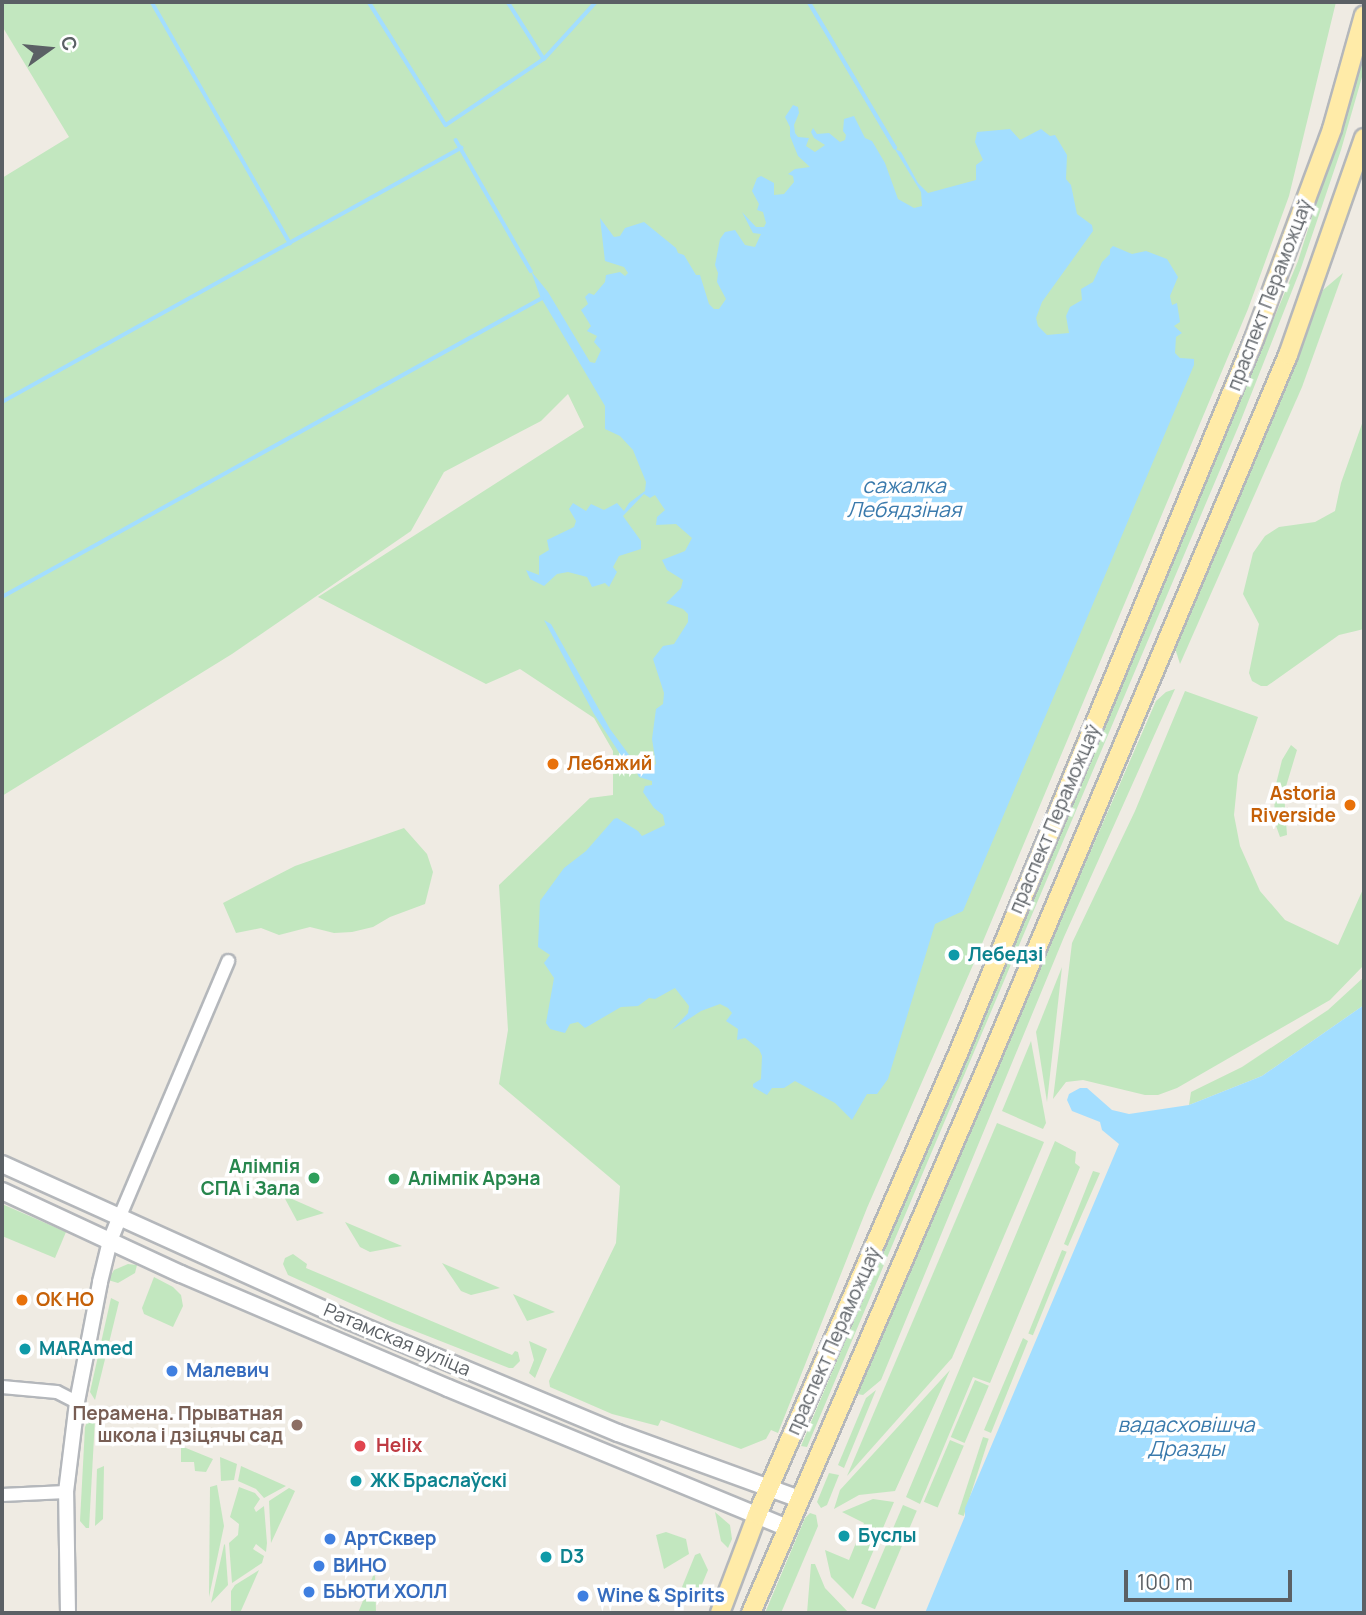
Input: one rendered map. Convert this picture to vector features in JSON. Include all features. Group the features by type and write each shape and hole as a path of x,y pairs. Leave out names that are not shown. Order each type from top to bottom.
{"main road":[{"name":"праспект Пераможцаў","path":"720,1613 757,1515 957,1056 1254,340 1332,130 1364,15"},
{"name":"праспект Пераможцаў","path":"751,1613 988,1064 1288,355 1364,138"},
{"name":"Ратамская вуліца","path":"2,1164 350,1321 618,1433 799,1499"},
{"name":"Ратамская вуліца","path":"2,1191 110,1241 448,1388 787,1528"}],"street":[{"path":"68,1613 66,1492 77,1402 110,1241 228,961"},
{"path":"2,1387 57,1392 77,1402"},
{"path":"2,1495 66,1492"}],"green space":[{"path":"2,2 1336,2 1289,196 1248,309 976,958 867,1208 778,1433 771,1430 766,1439 741,1449 661,1420 658,1426 612,1414 550,1387 549,1381 616,1243 620,1186 499,1084 508,1030 499,885 590,798 613,795 613,751 594,718 520,669 486,684 318,597 584,427 568,394 541,421 444,472 411,531 232,654 2,796 2,178 69,137 2,26"},
{"path":"1364,51 1364,70 1341,150 1301,268 1239,425 807,1447 801,1446 1298,261"},
{"path":"1343,273 1302,387 1180,664 1174,645 1323,290"},
{"path":"1364,418 1364,629 1339,635 1267,686 1261,686 1252,681 1249,673 1259,624 1243,594 1253,553 1265,536 1279,527 1315,522 1335,511 1341,483"},
{"path":"1175,689 1064,937 881,1380 863,1395 857,1394 893,1305 1156,701 1166,692"},
{"path":"1185,691 1258,717 1238,775 1234,815 1240,846 1260,891 1285,920 1338,945 1364,887 1364,965 1330,1000 1177,1088 1158,1095 1145,1095 1083,1080 1066,1082 1053,1099 1072,943 1135,811"},
{"path":"1291,745 1297,750 1284,793 1287,835 1280,837 1275,823 1274,792 1282,760"},
{"path":"404,828 427,854 433,872 425,904 390,917 373,927 352,932 334,933 310,927 279,935 261,928 236,933 223,903 295,866"},
{"path":"1062,967 1047,1102 1036,1032"},
{"path":"1364,977 1364,1005 1262,1076 1189,1105 1191,1092 1242,1067 1328,1010"},
{"path":"1031,1041 1046,1123 1043,1129 1002,1111"},
{"path":"997,1123 1044,1142 1042,1147 952,1358 847,1476"},
{"path":"1055,1141 1076,1152 1075,1163 1080,1167 990,1383 973,1377 920,1504 906,1497"},
{"path":"1093,1171 1100,1173 1068,1246 1064,1244"},
{"path":"283,1195 324,1213 297,1221"},
{"path":"2,1204 66,1232 55,1258 2,1236"},
{"path":"345,1222 402,1246 370,1252 360,1247"},
{"path":"1062,1250 1067,1252 1033,1335 1028,1333"},
{"path":"293,1254 307,1264 306,1268 512,1355 515,1351 518,1352 520,1361 513,1368 509,1368 392,1322 288,1275 283,1264 285,1258"},
{"path":"442,1263 500,1288 471,1295 461,1291"},
{"path":"128,1264 137,1265 135,1273 118,1283 108,1280 114,1270"},
{"path":"154,1277 173,1287 181,1295 183,1306 173,1327 144,1314 142,1308"},
{"path":"513,1294 555,1312 527,1321"},
{"path":"111,1298 119,1302 95,1400 90,1392"},
{"path":"1023,1338 1028,1341 991,1433 984,1430"},
{"path":"529,1341 547,1349 535,1378 529,1373 534,1360"},
{"path":"950,1370 895,1491 859,1495 834,1509 840,1490"},
{"path":"975,1380 989,1386 965,1443 951,1437"},
{"path":"876,1390 844,1468 838,1465 866,1398"},
{"path":"95,1419 89,1528 86,1528 80,1521 85,1427 88,1420"},
{"path":"983,1437 989,1439 964,1516 958,1514"},
{"path":"950,1440 964,1446 938,1508 924,1502"},
{"path":"181,1446 213,1459 206,1472 195,1471 194,1462 181,1462"},
{"path":"220,1457 237,1464 234,1480 221,1481"},
{"path":"104,1466 103,1519 95,1526 97,1469"},
{"path":"241,1466 286,1486 264,1498 256,1489 238,1481"},
{"path":"829,1473 839,1475 827,1505 821,1508 817,1502"},
{"path":"217,1485 224,1526 209,1597 210,1487"},
{"path":"239,1487 255,1493 260,1499 254,1508 256,1512 264,1506 267,1543 266,1552 256,1544 253,1549 264,1556 262,1563 232,1583 229,1543 238,1535 239,1524 230,1517"},
{"path":"289,1488 295,1491 271,1543 269,1501"},
{"path":"873,1499 894,1502 853,1599 831,1577 825,1550 849,1560 864,1523 842,1512"},
{"path":"903,1505 917,1511 875,1609 861,1603"},
{"path":"715,1512 730,1525 732,1539 728,1548 721,1541"},
{"path":"810,1513 816,1515 818,1526 781,1613 765,1613 805,1518"},
{"path":"666,1532 686,1539 689,1554 664,1569 656,1535"},
{"path":"224,1545 228,1585 211,1603"},
{"path":"700,1553 708,1570 698,1594 691,1601 685,1597 682,1587 695,1555"},
{"path":"811,1564 815,1564 825,1588 849,1613 807,1613"},
{"path":"259,1570 240,1613 231,1613 231,1591 235,1585"},
{"path":"375,1571 376,1613 358,1613"}],"water":[{"name":"сажалка Лебядзіная","path":"793,105 798,107 799,113 794,125 795,133 798,137 809,138 806,146 815,152 825,145 814,138 811,132 813,128 817,134 829,133 840,142 845,140 846,135 843,131 844,119 854,116 865,138 872,141 885,163 898,199 914,208 922,206 921,192 894,148 901,152 918,183 928,193 976,180 976,165 983,160 975,142 977,132 1010,129 1020,140 1041,129 1050,136 1055,135 1067,155 1066,179 1071,185 1077,214 1092,225 1093,231 1042,302 1036,318 1038,326 1047,335 1069,333 1066,316 1070,307 1082,300 1081,289 1093,282 1102,262 1110,254 1110,249 1113,246 1132,254 1146,251 1167,259 1178,277 1170,296 1172,305 1177,303 1180,322 1174,326 1182,333 1176,337 1175,353 1180,358 1194,359 1194,365 963,911 935,924 888,1079 877,1094 867,1094 852,1120 835,1103 795,1081 784,1088 772,1088 767,1095 753,1087 753,1084 761,1079 762,1056 759,1049 745,1038 737,1040 738,1029 726,1021 732,1013 720,1004 701,1011 672,1030 688,1013 689,1006 675,988 655,999 649,998 638,1006 621,1007 585,1028 578,1022 570,1024 565,1033 550,1029 546,1023 554,978 544,963 550,955 538,947 540,901 564,868 586,851 614,819 617,818 642,836 665,825 663,815 654,808 643,792 645,786 652,785 652,781 639,777 631,761 622,757 594,714 544,620 551,624 610,729 641,771 646,771 656,764 652,739 656,709 663,704 664,693 653,659 663,646 674,644 688,622 688,614 683,609 666,603 681,588 683,580 667,570 662,560 685,551 692,538 676,524 656,525 657,517 665,510 655,495 650,498 644,494 623,516 641,541 641,549 619,556 613,567 617,572 609,587 605,583 592,587 587,577 568,572 557,574 544,586 530,579 526,570 539,575 539,556 549,550 547,540 574,527 576,521 569,509 573,503 586,511 591,504 604,510 617,503 624,511 629,503 645,491 646,482 633,450 620,436 605,429 605,406 540,296 531,271 548,292 590,362 595,363 601,350 594,342 597,336 587,331 591,326 581,310 588,304 585,297 589,293 594,295 605,282 606,275 620,272 625,276 628,273 624,267 605,261 600,218 614,237 620,236 625,228 644,222 676,248 678,253 684,255 696,275 700,275 709,304 714,309 719,309 726,299 717,282 715,265 720,239 725,232 735,230 745,245 755,247 761,234 753,233 742,212 756,227 764,227 766,223 763,212 757,210 759,204 752,191 757,178 761,176 774,183 774,195 784,194 794,182 793,176 788,174 795,169 810,167 798,156 790,136 790,127 785,117"},
{"name":"вадасховішча Дразды","path":"1364,1005 1364,1613 925,1613 965,1516 965,1508 1119,1144 1102,1130 1100,1122 1072,1111 1067,1100 1069,1094 1080,1088 1087,1088 1112,1110 1129,1114 1189,1105 1262,1076"}],"waterway":[{"path":"152,2 290,243"},
{"path":"369,2 446,125 544,59 596,2"},
{"path":"508,2 544,59"},
{"path":"809,2 895,147"},
{"path":"456,140 531,271"},
{"path":"2,402 461,148"},
{"path":"2,597 542,298"}],"place":[{"name":"Лебяжий","path":"553,764"},
{"name":"Astoria Riverside","path":"1350,805"},
{"name":"Лебедзі","path":"954,955"},
{"name":"Алімпія СПА і Зала","path":"314,1178"},
{"name":"Алімпік Арэна","path":"394,1179"},
{"name":"ОК НО","path":"22,1300"},
{"name":"MARAmed","path":"25,1349"},
{"name":"Малевич","path":"172,1371"},
{"name":"Перамена. Прыватная школа і дзіцячы сад","path":"297,1425"},
{"name":"Helix","path":"360,1446"},
{"name":"ЖК Браслаўскі","path":"356,1481"},
{"name":"Буслы","path":"844,1536"},
{"name":"АртСквер","path":"330,1539"},
{"name":"D3","path":"546,1557"},
{"name":"ВИНО","path":"319,1566"},
{"name":"БЬЮТИ ХОЛЛ","path":"309,1592"},
{"name":"Wine & Spirits","path":"583,1596"}]}
